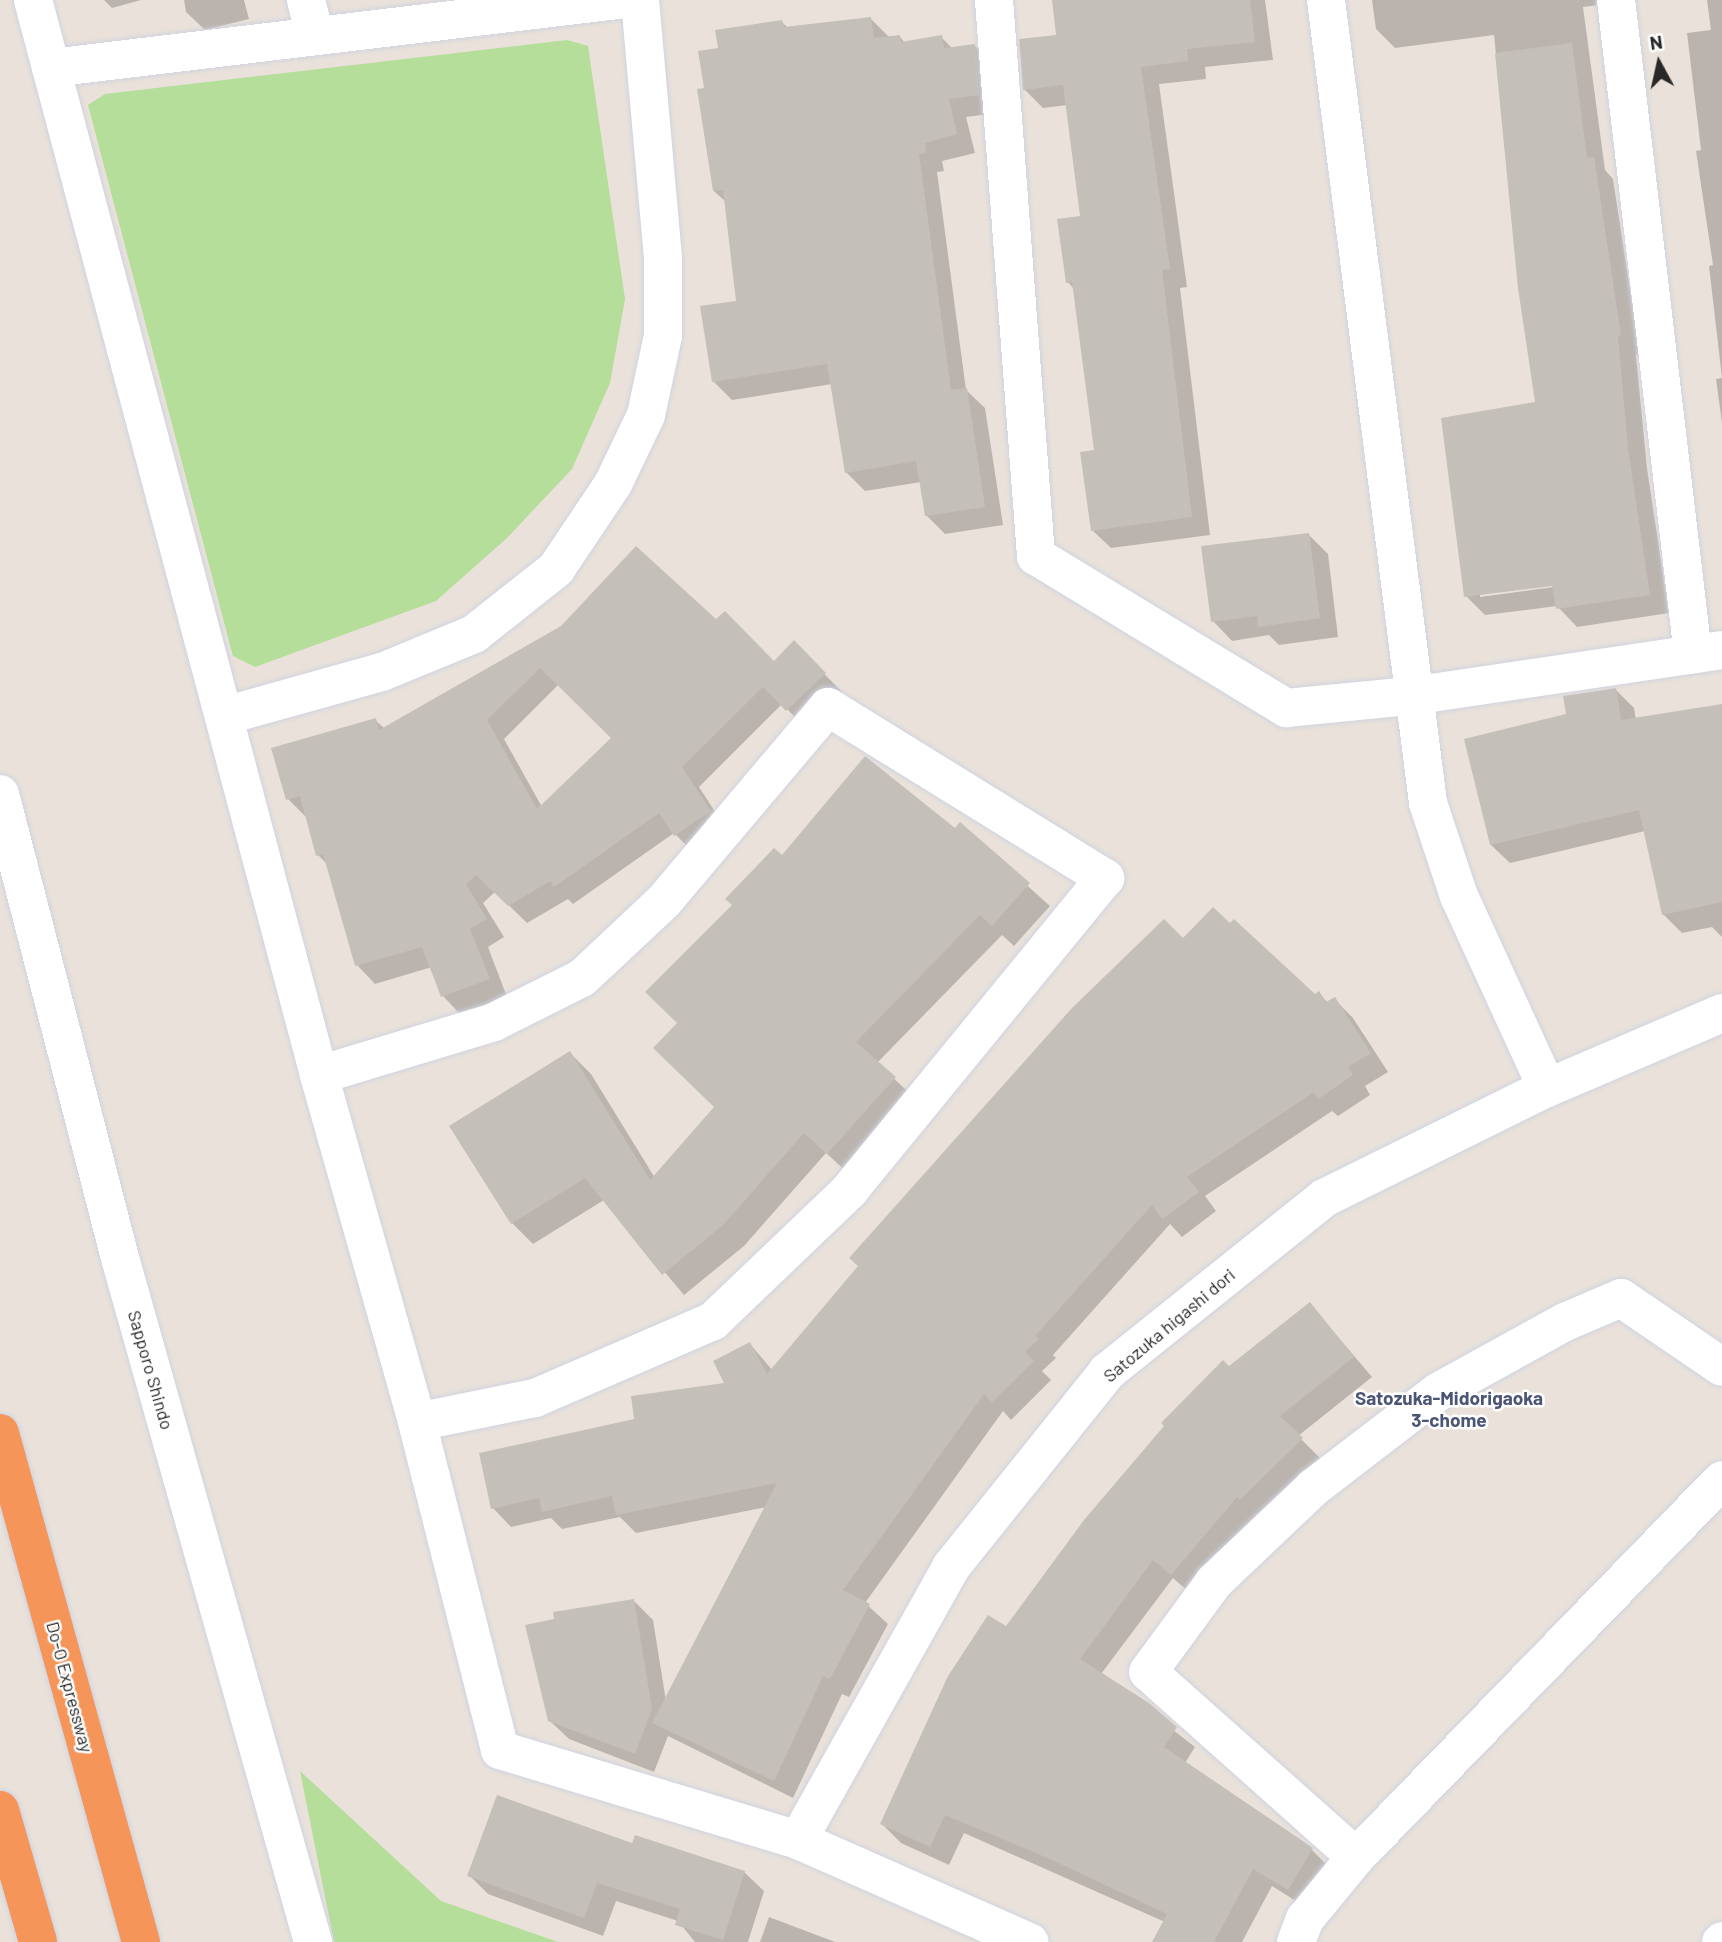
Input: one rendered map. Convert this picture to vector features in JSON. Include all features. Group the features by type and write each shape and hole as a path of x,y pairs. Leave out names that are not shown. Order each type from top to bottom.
{"highway":[{"name":"Do-O Expressway","path":"0,1433 141,1942"},
{"path":"0,1810 38,1942"}],"street":[{"path":"33,0 319,1075 417,1422 500,1749 798,1840 1029,1942"},
{"path":"51,68 311,18 618,0"},
{"path":"223,716 382,673 474,634 556,569 613,484 646,415 663,336 663,258 640,0"},
{"path":"994,0 1036,556 1286,708 1411,696 1707,652 1616,0"},
{"path":"1326,0 1411,696 1428,803 1459,896 1547,1088"},
{"path":"319,1075 494,1022 582,978 664,901 828,707 1105,878 850,1190 713,1321 535,1398 417,1422"},
{"name":"Sapporo Shindo","path":"0,794 120,1258 313,1942"},
{"name":"Satozuka higashi dori","path":"798,1840 951,1567 1107,1372 1324,1198 1547,1088 1722,1013"},
{"path":"1356,1857 1148,1672 1214,1582 1314,1487 1438,1392 1565,1322 1621,1298 1722,1367"},
{"path":"1296,1942 1306,1919 1356,1857 1722,1480"}],"green space":[{"path":"567,40 588,46 625,299 610,383 572,469 507,538 436,601 255,667 233,656 88,105 105,94"},
{"path":"300,1771 441,1901 558,1942 334,1942"}],"building":[{"path":"1052,0 1250,0 1255,42 1187,49 1188,61 1141,67 1170,269 1162,270 1192,517 1091,531 1080,452 1094,450 1072,282 1066,283 1057,219 1080,216 1063,85 1023,90 1019,39 1056,35"},
{"path":"871,17 874,38 900,35 901,42 942,35 944,48 975,44 979,95 949,99 957,134 925,143 926,153 919,154 951,390 967,388 985,507 925,516 916,461 845,473 827,364 712,382 700,306 736,301 723,190 713,191 697,89 704,88 698,51 718,48 715,30 782,20 784,27"},
{"path":"1572,43 1587,158 1594,157 1621,335 1618,336 1628,448 1650,595 1556,609 1552,586 1464,597 1441,418 1535,402 1518,288 1495,53"},
{"path":"1309,533 1320,618 1258,627 1257,616 1211,622 1201,546"},
{"path":"636,546 716,619 725,611 774,661 794,640 826,673 786,711 763,687 682,767 711,811 674,836 659,813 554,887 550,881 508,906 476,875 466,884 487,919 470,929 490,979 441,997 422,947 355,966 323,854 316,856 300,796 286,800 271,748 376,718 379,730 561,626","holes":["540,668 611,738 537,809 487,720"]},
{"path":"1616,688 1621,720 1722,704 1722,902 1662,915 1639,810 1490,845 1464,739 1566,714 1563,696"},
{"path":"865,756 955,828 960,822 1030,883 992,926 980,915 856,1042 896,1077 827,1154 804,1133 723,1225 662,1275 585,1178 511,1224 449,1126 570,1051 650,1180 714,1107 653,1048 677,1023 645,992 732,905 725,899 774,848 782,855"},
{"path":"1213,907 1230,923 1234,919 1315,994 1319,991 1326,1002 1335,997 1371,1053 1348,1067 1353,1075 1318,1099 1314,1092 1187,1177 1199,1192 1162,1219 1152,1205 1035,1336 1039,1339 1025,1352 1034,1361 992,1402 984,1394 843,1590 870,1604 830,1679 823,1676 774,1781 652,1723 777,1483 616,1515 612,1496 542,1512 539,1498 491,1509 479,1453 634,1419 631,1396 724,1383 713,1361 750,1342 767,1374 858,1266 849,1258 1072,1008 1164,919 1183,938"},
{"path":"1310,1302 1354,1357 1280,1416 1303,1438 1240,1500 1237,1497 1171,1575 1153,1560 1080,1659 1149,1703 1177,1727 1164,1747 1313,1848 1288,1890 1253,1869 1214,1942 1152,1942 1167,1914 1050,1859 945,1815 930,1847 880,1824 948,1676 988,1615 1006,1626 1084,1520 1164,1426 1161,1423 1223,1360 1229,1366"},
{"path":"634,1599 652,1709 635,1754 548,1721 525,1625 554,1619 553,1612"},
{"path":"497,1795 632,1843 635,1835 745,1871 723,1940 675,1925 680,1909 597,1883 584,1918 467,1876"}],"district":[{"name":"Satozuka-Midorigaoka 3-chome","path":"1449,1409"}]}
